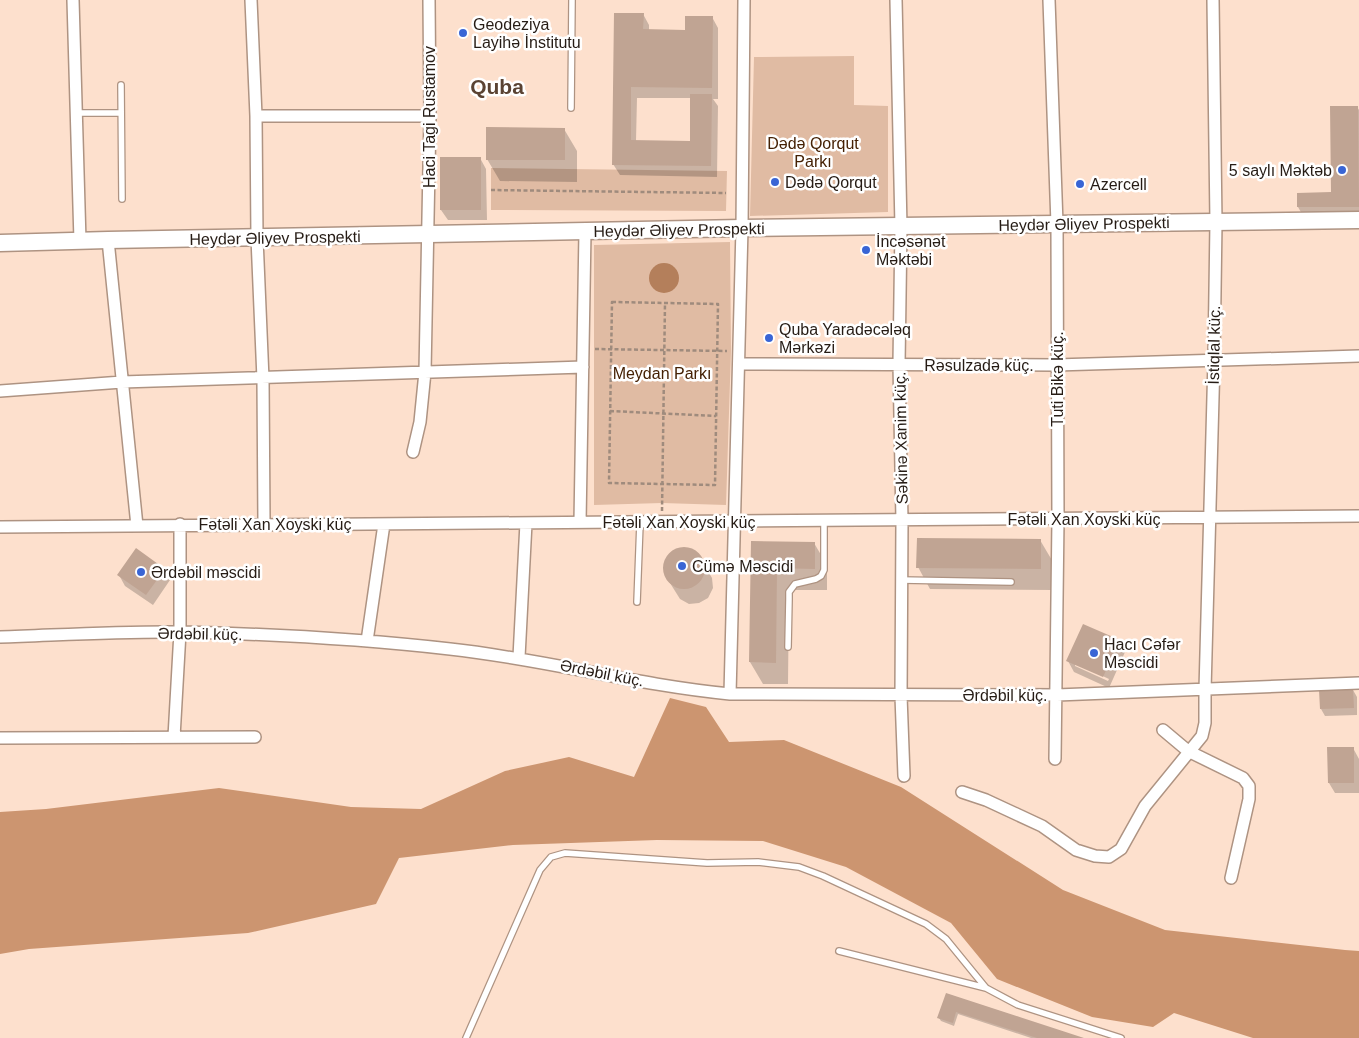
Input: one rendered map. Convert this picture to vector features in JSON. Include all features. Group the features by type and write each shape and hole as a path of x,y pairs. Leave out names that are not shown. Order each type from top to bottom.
{"street":[{"path":"72,0 80,241"},
{"path":"251,0 256,116 257,238 263,379 264,524"},
{"name":"Haci Tagi Rustamov","path":"413,452 420,422 425,372 430,116 429,0"},
{"path":"730,694 742,228 744,0"},
{"name":"Səkinə Xanim küç.","path":"896,0 901,227 901,696 904,776"},
{"name":"Tuti Bikə küç.","path":"1049,0 1057,224 1058,519 1055,759"},
{"name":"İstiqlal küç.","path":"1205,690 1216,222 1213,0"},
{"path":"256,116 430,116"},
{"name":"Heydər Əliyev Prospekti","path":"0,243 742,228 1359,220"},
{"path":"580,522 585,232"},
{"path":"108,240 138,526"},
{"name":"Rəsulzadə küç.","path":"738,364 1056,365 1359,356"},
{"path":"0,391 122,382 263,379 583,367"},
{"name":"Fətəli Xan Xoyski küç","path":"0,527 180,524 824,522 1359,516"},
{"path":"519,657 526,523"},
{"path":"174,737 180,632 180,524"},
{"path":"367,641 384,524"},
{"name":"Ərdəbil küç.","path":"0,637 180,632 367,641 519,657 691,690 730,694 1057,695 1359,683"},
{"path":"962,792 986,800 1042,826 1076,850 1095,856 1109,857 1121,849 1145,806 1202,736 1205,723 1205,690"},
{"path":"1162,730 1188,751 1243,778 1249,786 1249,799 1231,878"},
{"path":"0,738 255,737"}],"lane":[{"path":"571,108 572,0"},
{"path":"121,85 122,199"},
{"path":"76,113 121,113"},
{"path":"788,647 789,592 795,584 822,576 824,570 824,522"},
{"path":"637,602 640,523"},
{"path":"901,580 1011,582"},
{"path":"466,1038 467,1032 540,870 551,857 565,853 707,863 758,862 799,867 823,876 926,924 946,939 986,988"},
{"path":"839,951 986,988 1018,1005 1121,1038"}],"path":[{"path":"491,190 726,193"},
{"path":"612,302 718,304 715,485 609,483 611,350 612,302"},
{"path":"662,523 665,303"},
{"path":"583,349 738,351"},
{"path":"610,411 716,416"}],"green space":[{"name":"Dədə Qorqut Parkı","path":"854,56 854,105 888,106 888,212 750,216 754,57"},
{"path":"491,168 727,171 726,211 491,210"},
{"name":"Meydan Parkı","path":"730,242 731,351 726,505 662,503 594,505 594,245"}],"shaded area":[{"path":"664,263 675,267 679,278 675,289 664,293 653,289 649,278 653,267"},
{"path":"670,698 706,707 729,742 784,740 901,787 1063,890 1165,930 1359,951 1359,1038 1253,1038 1174,1013 1153,1027 1092,1017 997,979 951,923 846,867 763,841 657,840 513,845 399,858 376,904 248,933 29,949 0,954 0,812 46,809 219,788 351,807 421,809 505,771 569,757 634,777"}],"building":[{"path":"614,13 644,13 643,29 685,30 685,16 713,16 712,88 631,87 631,140 690,141 690,94 712,94 711,166 612,165"},
{"path":"1330,106 1358,106 1359,207 1297,207 1297,193 1331,192"},
{"path":"486,127 565,128 565,160 486,160"},
{"path":"440,157 481,157 481,210 440,210"},
{"path":"917,538 1041,539 1041,569 916,568"},
{"path":"751,541 815,542 815,569 777,568 776,663 749,662"},
{"path":"688,547 696,550 702,556 705,568 702,580 696,586 680,589 672,586 666,580 663,564 666,556 672,550"},
{"name":"Ərdəbil məscidi","path":"136,548 165,569 146,595 117,575"},
{"path":"1083,624 1120,640 1103,677 1066,661"},
{"path":"1353,689 1354,708 1320,709 1319,690"},
{"path":"1327,747 1354,747 1354,783 1328,783"},
{"path":"946,993 1084,1038 1037,1038 956,1012 953,1023 937,1018"}],"place":[{"name":"Geodeziya Layihə İnstitutu","path":"463,33"},
{"name":"5 saylı Məktəb","path":"1342,170"},
{"name":"Dədə Qorqut","path":"775,182"},
{"name":"Azercell","path":"1080,184"},
{"name":"İncəsənət Məktəbi","path":"866,250"},
{"name":"Quba Yaradəcələq Mərkəzi","path":"769,338"},
{"name":"Cümə Məscidi","path":"682,566"},
{"name":"Ərdəbil məscidi","path":"141,572"},
{"name":"Hacı Cəfər Məscidi","path":"1094,653"}],"district":[{"name":"Quba","path":"497,86"}]}
